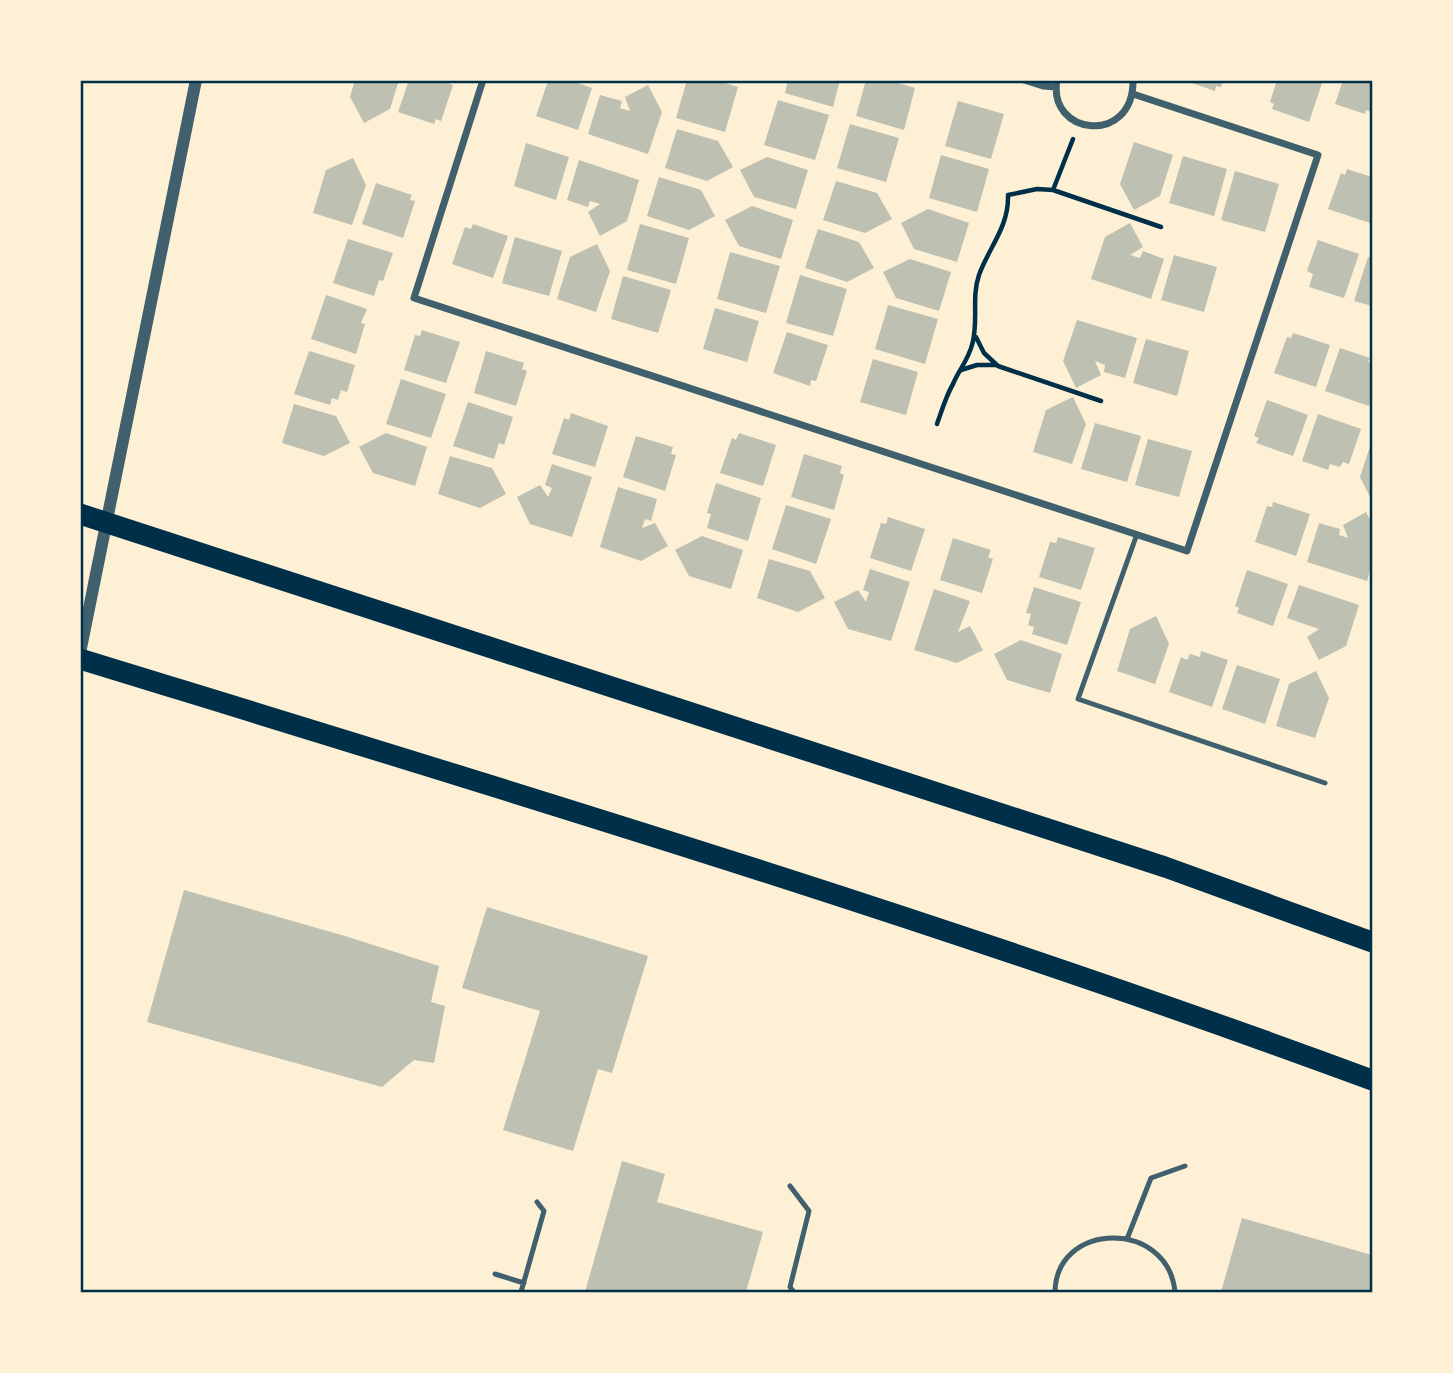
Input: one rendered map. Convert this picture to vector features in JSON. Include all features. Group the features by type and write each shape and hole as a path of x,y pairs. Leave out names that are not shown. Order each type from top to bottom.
{"highway":[{"path":"80,514 1152,863 1373,942"},
{"path":"80,659 810,887 1089,979 1373,1080"}],"street":[{"path":"80,653 196,80"},
{"path":"483,80 414,298 1188,551 1318,155 1133,94"},
{"path":"1024,80 1042,86 1057,84 1063,111 1083,125 1096,127 1121,117 1129,107 1133,80"}],"lane":[{"path":"1136,534 1078,699 1325,783"},
{"path":"1127,1239 1151,1178 1185,1166"},
{"path":"790,1186 809,1211 790,1287 794,1293"},
{"path":"521,1293 544,1211 537,1202"},
{"path":"1055,1293 1060,1269 1073,1253 1088,1243 1112,1237 1137,1241 1156,1253 1165,1264 1175,1293"},
{"path":"495,1274 524,1283"}],"path":[{"path":"1053,190 1073,138"},
{"path":"937,424 975,335 975,292 979,277 1003,230 1009,205 1008,195 1037,189 1053,190 1161,227"},
{"path":"975,335 984,354 998,366"},
{"path":"961,370 976,365 998,366 1101,401"}],"building":[{"path":"355,80 399,80 390,109 364,123 350,97"},
{"path":"409,80 441,80 453,85 441,121 436,119 434,124 398,112"},
{"path":"569,80 592,88 578,130 536,116 548,81"},
{"path":"687,80 716,80 738,87 725,132 676,118"},
{"path":"788,80 840,80 833,107 785,93"},
{"path":"866,80 889,80 915,88 904,130 856,116"},
{"path":"1183,80 1223,80 1221,87 1216,86 1215,91"},
{"path":"1277,80 1323,80 1309,122 1272,109 1274,104 1270,102"},
{"path":"1343,80 1372,80 1372,112 1366,110 1365,114 1335,104"},
{"path":"648,85 662,112 648,154 588,134 600,95 622,101 620,108 630,111 625,97"},
{"path":"778,100 829,115 815,160 764,145"},
{"path":"958,101 1004,114 991,159 945,146"},
{"path":"850,124 899,138 886,182 837,168"},
{"path":"677,129 718,141 733,167 707,181 665,168"},
{"path":"1134,142 1173,155 1160,196 1134,210 1120,184"},
{"path":"526,143 569,157 556,200 514,186"},
{"path":"941,155 989,169 977,212 929,198"},
{"path":"1183,156 1227,169 1214,216 1169,203"},
{"path":"767,157 808,170 796,209 754,197 740,170"},
{"path":"353,158 366,185 352,225 313,213 326,170"},
{"path":"579,160 639,180 627,221 600,236 588,212 600,204 590,201 588,207 567,200"},
{"path":"1347,169 1372,177 1370,223 1328,209 1341,173 1345,175"},
{"path":"1235,171 1279,184 1265,232 1221,220"},
{"path":"659,177 701,190 715,216 689,230 647,216"},
{"path":"836,181 877,193 892,219 865,233 823,220"},
{"path":"376,183 412,195 410,200 415,201 403,238 362,224"},
{"path":"752,206 793,220 781,259 739,246 725,220"},
{"path":"928,209 969,223 957,262 914,249 901,223"},
{"path":"1130,223 1143,247 1130,255 1140,258 1143,251 1164,259 1151,299 1091,279 1105,237"},
{"path":"473,224 508,236 493,278 452,264 465,227 471,229"},
{"path":"640,224 689,238 676,284 627,270"},
{"path":"818,229 859,242 874,268 847,282 805,268"},
{"path":"515,237 562,251 549,296 502,283"},
{"path":"348,239 393,253 383,281 379,280 374,296 333,283"},
{"path":"1318,240 1359,254 1344,298 1309,287 1313,274 1307,271"},
{"path":"597,244 610,271 596,312 557,299 570,257"},
{"path":"730,252 780,266 766,313 717,299"},
{"path":"1174,255 1217,267 1204,312 1161,300"},
{"path":"1368,257 1372,258 1372,306 1354,301"},
{"path":"910,259 951,272 939,311 896,298 883,272"},
{"path":"800,275 847,289 833,336 786,323"},
{"path":"623,276 671,290 658,333 611,319"},
{"path":"326,295 367,309 361,323 365,324 356,354 311,339"},
{"path":"888,305 938,319 925,364 875,349"},
{"path":"715,308 759,321 747,362 703,349"},
{"path":"1077,320 1137,338 1125,378 1104,372 1105,365 1095,361 1101,375 1076,388 1063,361"},
{"path":"422,330 460,342 446,383 404,370 415,335 420,336"},
{"path":"787,332 828,345 816,381 811,380 810,386 773,373"},
{"path":"1293,333 1330,345 1316,387 1274,373 1287,337 1291,338"},
{"path":"1146,339 1189,351 1177,396 1133,383"},
{"path":"1340,348 1370,358 1368,362 1372,363 1372,395 1369,406 1325,391"},
{"path":"309,351 355,365 347,392 341,390 338,400 332,398 330,405 294,394"},
{"path":"486,351 524,363 522,369 527,371 516,406 474,393"},
{"path":"873,359 918,372 906,415 860,402"},
{"path":"401,379 446,394 431,438 386,424"},
{"path":"1073,397 1086,424 1072,464 1033,452 1046,410"},
{"path":"1267,400 1308,415 1293,456 1256,443 1259,438 1254,436"},
{"path":"468,402 513,417 504,445 499,443 494,459 453,446"},
{"path":"294,404 336,416 350,443 324,456 282,443"},
{"path":"571,413 608,426 595,467 552,454 564,418 569,420"},
{"path":"1318,414 1361,429 1349,464 1343,462 1340,467 1330,464 1328,470 1302,461"},
{"path":"1095,423 1141,436 1127,482 1081,469"},
{"path":"386,433 427,447 415,486 373,473 359,447"},
{"path":"739,433 776,445 763,486 720,473 732,438 736,440"},
{"path":"636,436 673,447 671,454 676,455 665,491 623,477"},
{"path":"1148,439 1192,451 1179,497 1135,485"},
{"path":"1372,440 1372,501 1360,477"},
{"path":"804,454 842,466 840,473 844,475 834,510 791,497"},
{"path":"450,456 492,468 506,494 480,508 438,494"},
{"path":"552,464 592,477 572,537 530,524 517,497 540,485 548,497 552,488 545,485"},
{"path":"716,483 761,498 748,541 707,528 711,514 707,513"},
{"path":"618,487 657,499 651,521 645,519 642,528 655,523 668,546 641,561 600,547"},
{"path":"1273,502 1310,514 1296,556 1255,542 1267,506 1272,507"},
{"path":"786,505 831,519 816,564 772,549"},
{"path":"1366,512 1372,524 1372,564 1367,581 1307,562 1319,523 1340,529 1339,535 1348,538 1343,525"},
{"path":"888,517 925,529 911,571 870,558 881,523 886,524"},
{"path":"702,536 743,550 731,589 689,576 675,550"},
{"path":"1058,537 1095,548 1081,590 1039,577 1050,542 1056,543"},
{"path":"953,538 991,550 988,557 993,559 982,593 940,580"},
{"path":"769,559 810,571 825,598 798,612 757,598"},
{"path":"870,569 910,582 891,641 848,629 834,602 858,590 866,602 869,592 863,590"},
{"path":"1247,570 1288,584 1273,626 1237,613 1239,608 1235,606"},
{"path":"1299,585 1359,605 1346,646 1319,660 1307,637 1319,629 1287,618"},
{"path":"1034,587 1081,602 1067,645 1032,634 1034,627 1028,625 1031,614 1026,613"},
{"path":"934,589 970,601 958,632 970,626 983,650 957,663 914,650"},
{"path":"1156,616 1169,644 1155,684 1117,671 1130,629"},
{"path":"1021,640 1062,654 1050,693 1007,680 994,654"},
{"path":"1201,651 1228,660 1212,707 1169,692 1181,657 1187,660 1190,654 1200,657"},
{"path":"1237,665 1280,679 1265,724 1222,709"},
{"path":"1316,671 1329,698 1315,738 1276,726 1289,684"},
{"path":"184,890 439,966 431,1002 445,1006 434,1063 414,1060 382,1087 147,1022"},
{"path":"487,907 648,956 612,1073 598,1069 573,1151 503,1130 540,1011 462,988"},
{"path":"622,1161 665,1174 657,1202 763,1232 746,1292 585,1292"},
{"path":"1242,1218 1372,1255 1372,1292 1221,1292"}]}
